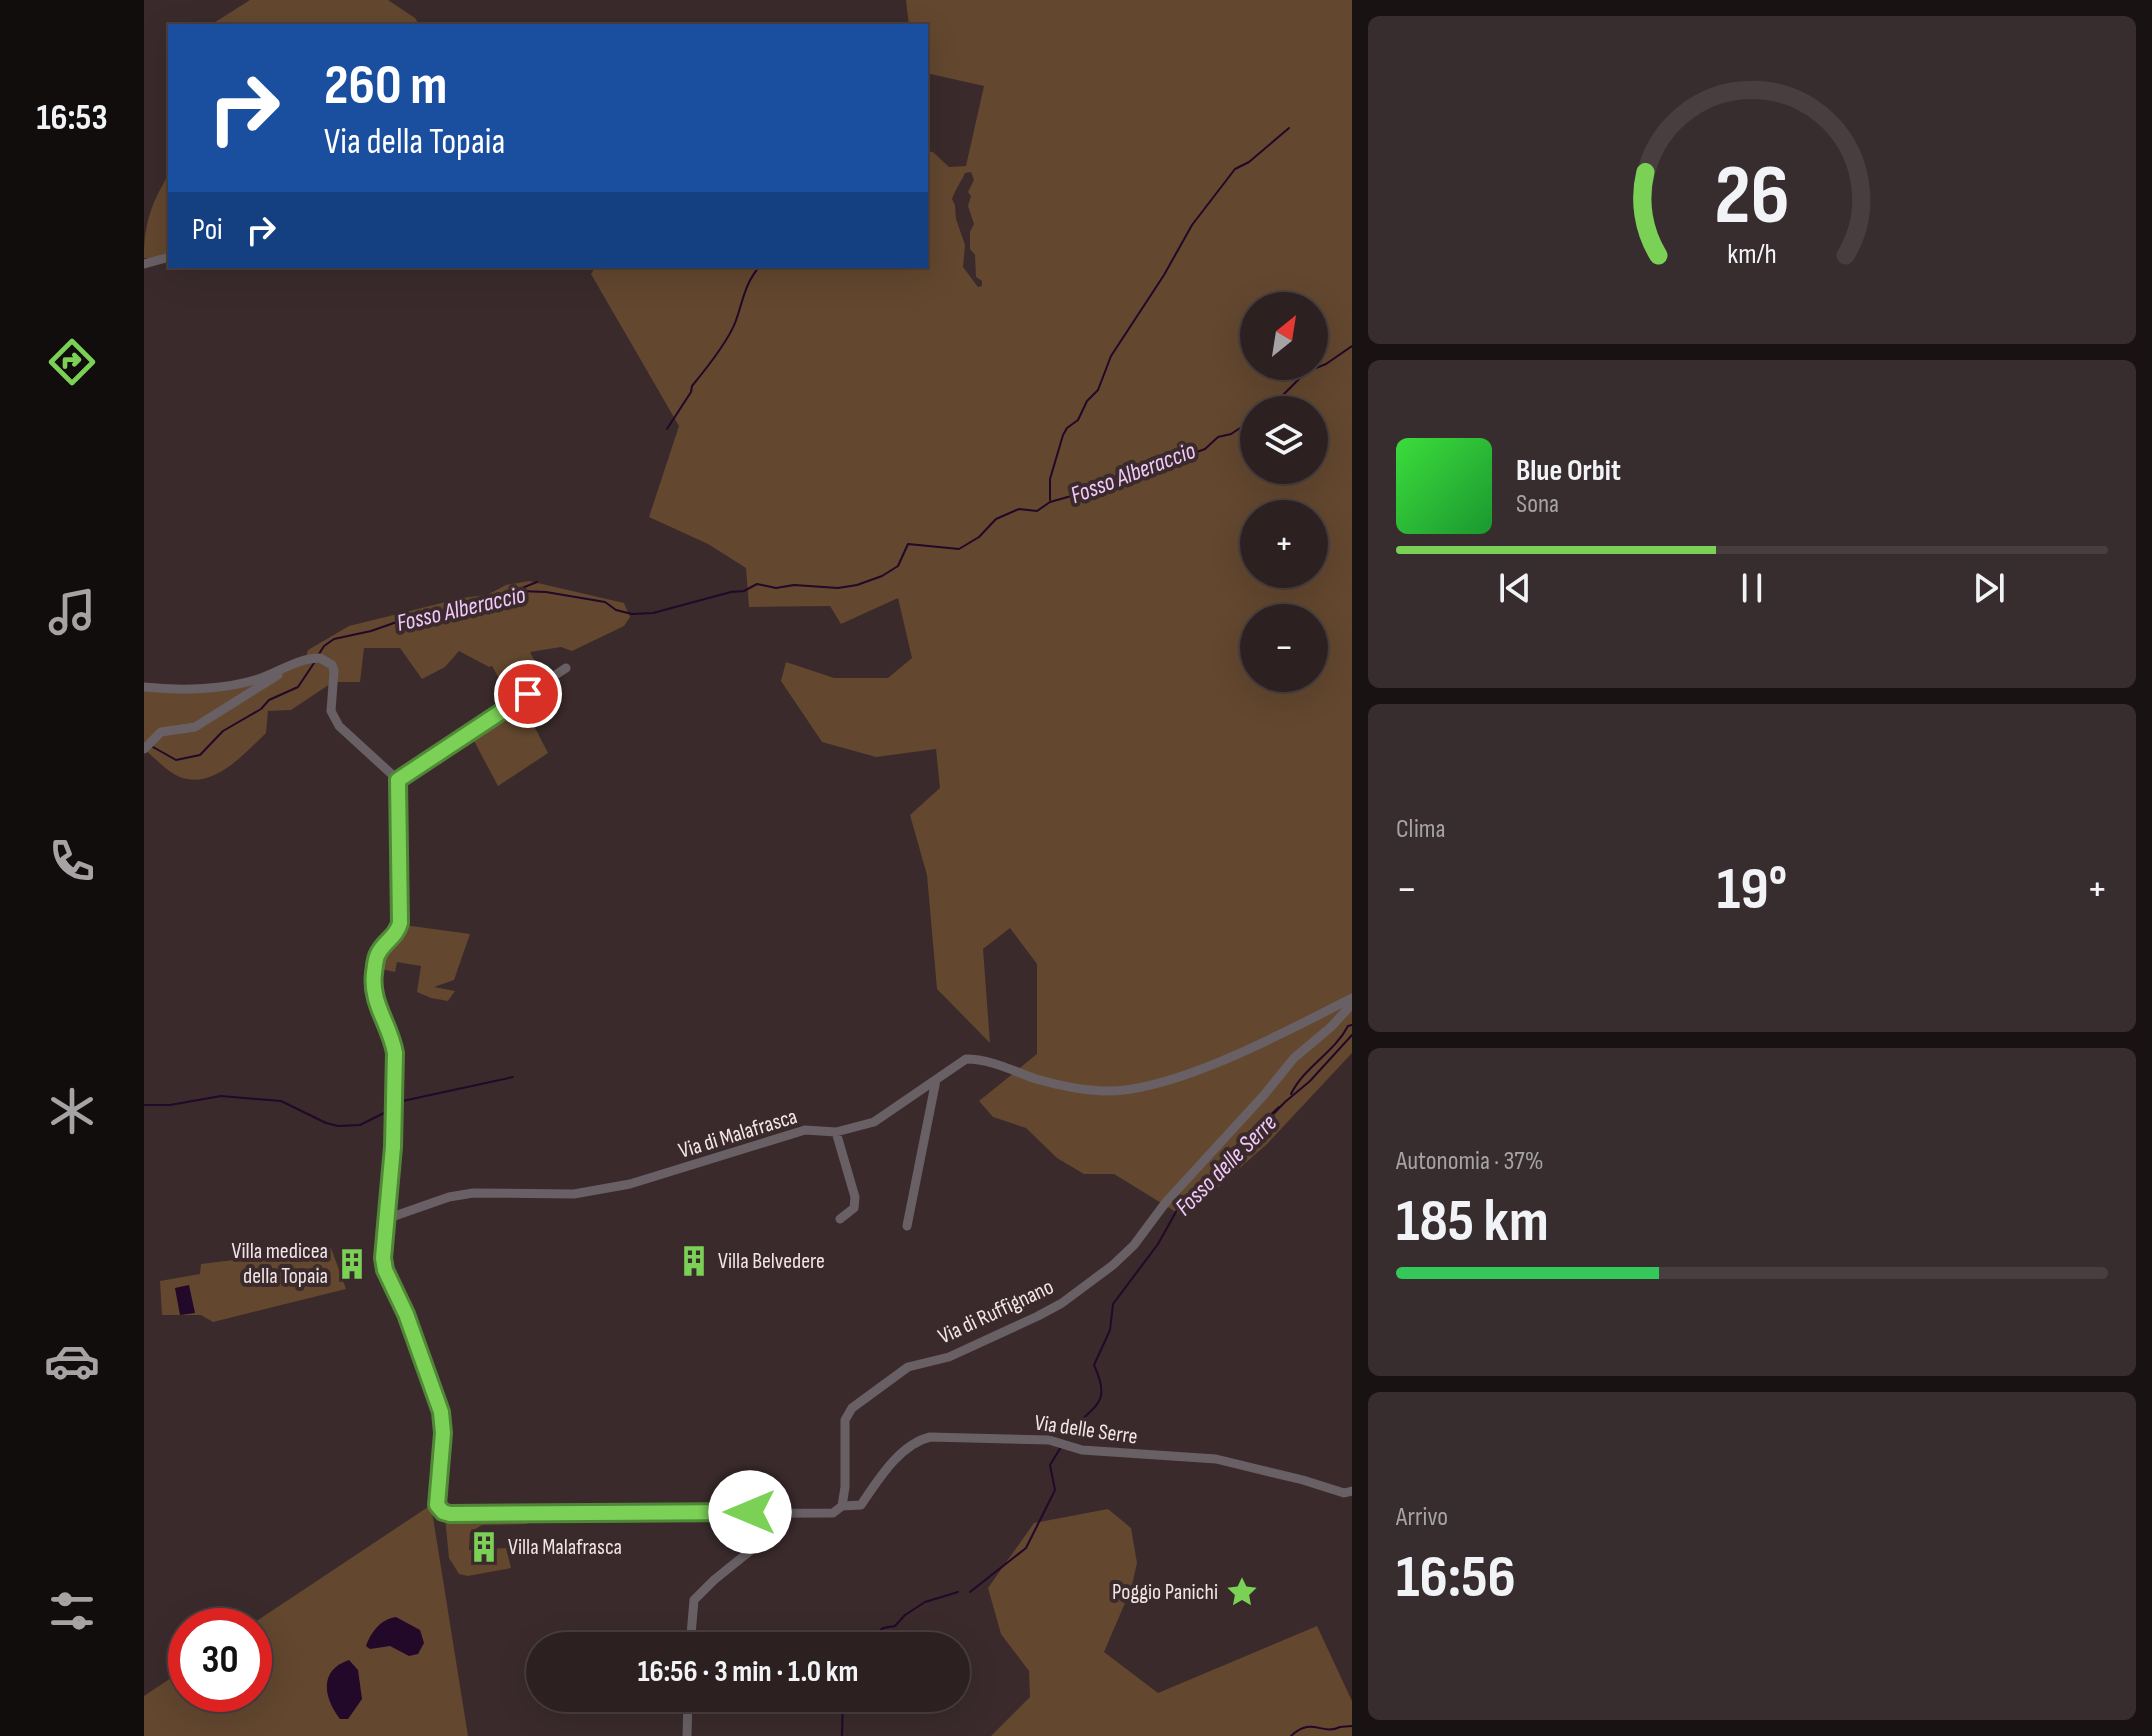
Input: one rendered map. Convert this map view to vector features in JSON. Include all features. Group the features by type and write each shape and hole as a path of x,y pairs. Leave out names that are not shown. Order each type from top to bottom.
{"street":[{"path":"144,264 168,258"},
{"path":"144,687 178,690 231,684 259,679 303,661 320,658 332,665 334,671 331,711 339,726 345,735 398,780 400,923 397,933 377,954 373,985 375,1004 393,1038 395,1053 385,1270 406,1314 441,1412 441,1471 436,1497 443,1512 833,1513 842,1506"},
{"path":"148,746 161,732 195,727 265,685 288,667"},
{"path":"398,780 566,668"},
{"name":"Via di Malafrasca","path":"386,1219 449,1197 473,1193 574,1194 630,1184 805,1130 836,1132 874,1122 966,1059 978,1059 1074,1088 1103,1091 1132,1089 1192,1073 1294,1028 1352,998"},
{"name":"Via di Ruffignano","path":"842,1506 845,1420 852,1408 908,1367 949,1357 1062,1303 1113,1265 1134,1245 1166,1202 1294,1058 1331,1027 1352,1004"},
{"path":"907,1226 936,1080"},
{"path":"836,1132 855,1197 854,1208 840,1219"},
{"name":"Via delle Serre","path":"842,1506 861,1505 905,1449 916,1440 930,1437 1049,1440 1082,1450 1216,1459 1344,1493 1352,1491"},
{"path":"691,1632 694,1600 723,1572 775,1531 782,1520 781,1512"},
{"path":"687,1736 688,1712"}],"shaded area":[{"path":"250,0 388,0 415,18 419,24 212,24"},
{"path":"906,0 1352,0 1352,1053 1267,1144 1184,1217 1114,1174 1084,1174 1057,1158 1026,1128 993,1117 979,1101 1037,1054 1037,964 1010,928 983,949 990,1043 937,989 927,875 910,815 940,788 936,749 876,757 822,742 781,681 786,662 834,678 888,678 912,658 898,598 841,624 830,606 749,607 746,568 708,544 649,517 679,426 591,274 595,268 928,268 928,151 933,152 949,167 966,166 984,86 928,73 928,24 909,24","holes":["971,172 974,180 968,192 971,196 968,206 974,224 970,232 970,249 975,255 976,277 982,281 982,286 978,287 963,267 965,245 952,199 965,173"]},
{"path":"168,176 168,259 144,258 150,213"},
{"path":"529,581 624,603 630,617 624,626 572,651 561,647 530,652 544,679 511,700 492,666 459,651 445,667 422,679 400,648 364,648 360,682 333,682 291,710 268,711 266,733 238,760 216,774 192,780 180,777 144,749 144,687 231,684 304,662 308,650 349,626 462,598 487,595 506,585"},
{"path":"546,692 556,712 533,724 548,753 498,786 473,739"},
{"path":"404,925 470,934 454,980 434,987 455,991 448,1001 417,992 421,966 397,962 395,972 381,969 382,958"},
{"path":"331,1248 346,1289 213,1322 201,1315 162,1315 160,1281 200,1274 201,1264"},
{"path":"189,1285 195,1313 180,1315 175,1288"},
{"path":"431,1505 468,1736 144,1736 144,1696 168,1680 168,1712 272,1712 272,1611"},
{"path":"1108,1509 1131,1528 1137,1563 1131,1589 1104,1652 1158,1693 1317,1626 1352,1701 1352,1736 991,1736 1030,1697 1029,1671 1001,1634 988,1588 1034,1523"},
{"path":"445,1517 529,1517 527,1524 482,1525 470,1532 469,1550 506,1548 511,1568 468,1576 459,1574 449,1558"},
{"path":"396,1617 420,1630 424,1643 418,1654 409,1656 390,1646 370,1649 366,1646 377,1627"},
{"path":"349,1660 358,1670 362,1699 348,1719 340,1719 327,1693 328,1677 339,1665"}],"waterway":[{"path":"1050,500 1050,479 1063,435 1078,420 1087,401 1098,390 1111,356 1164,275 1192,225 1235,169 1249,162 1289,128"},
{"path":"667,429 692,386 727,339 747,286 759,268"},
{"name":"Fosso Alberaccio","path":"1282,396 1306,372 1326,364 1352,346"},
{"name":"Fosso Alberaccio","path":"319,654 334,639 520,591 605,602 616,610 632,614 653,613 744,591 757,584 776,588 857,585 898,566 908,544 959,549 979,537 996,519 1019,509 1037,511 1050,502 1089,491 1123,473 1205,449 1218,437 1240,428"},
{"path":"517,590 537,582"},
{"name":"Fosso Alberaccio","path":"153,747 176,760 200,755 223,731 261,709 269,700 298,687 314,663"},
{"path":"1291,1094 1303,1076 1352,1025"},
{"name":"Fosso delle Serre","path":"1071,1431 1093,1410 1101,1397 1094,1365 1110,1330 1113,1304 1158,1244 1177,1210 1203,1192 1226,1163 1352,1035"},
{"path":"398,1102 513,1077"},
{"path":"144,1105 170,1105 221,1096 281,1101 338,1126 360,1125 390,1110"},
{"path":"1204,1186 1232,1150 1279,1107"},
{"name":"Fosso delle Serre","path":"970,1592 1026,1548 1055,1490 1050,1465 1061,1447"},
{"name":"Fosso delle Serre","path":"878,1632 895,1626 925,1602 958,1592"},
{"name":"Fosso delle Serre","path":"842,1736 843,1712"},
{"path":"1291,1736 1305,1727 1334,1729 1352,1726"}],"place":[{"name":"Villa Belvedere","path":"694,1261"},
{"name":"Villa medicea della Topaia","path":"352,1264"},
{"name":"Villa Malafrasca","path":"484,1547"},
{"name":"Poggio Panichi","path":"1242,1592"}],"route":[{"path":"528,694 398,780 400,923 392,940 377,954 373,985 375,1004 393,1038 395,1053 393,1147 383,1258 441,1412 443,1433 437,1505 450,1514 750,1512"}]}
